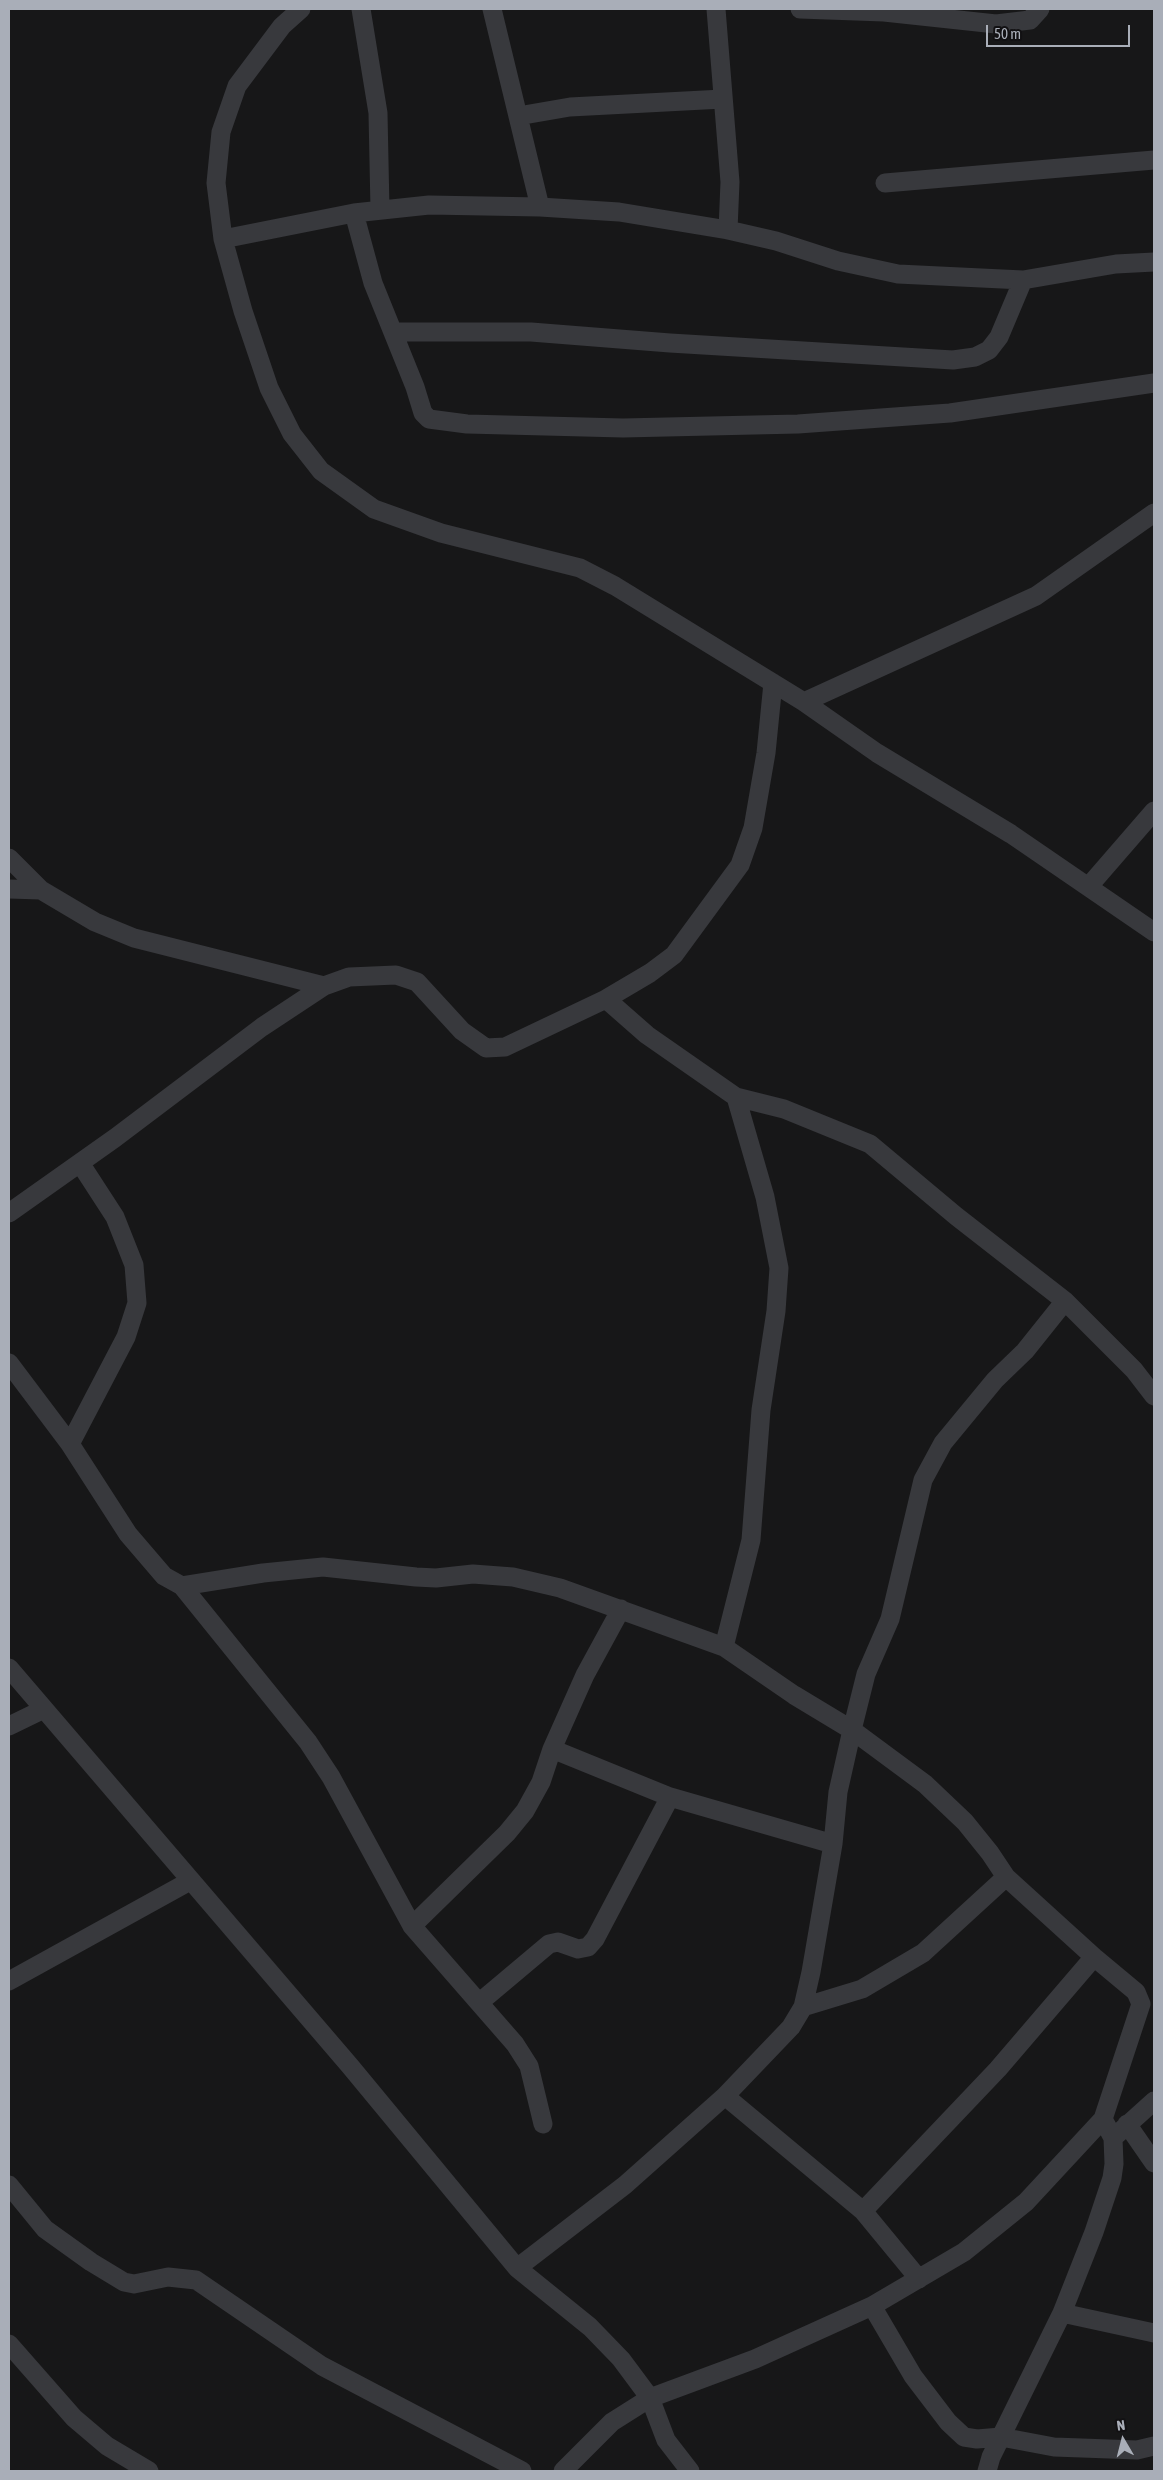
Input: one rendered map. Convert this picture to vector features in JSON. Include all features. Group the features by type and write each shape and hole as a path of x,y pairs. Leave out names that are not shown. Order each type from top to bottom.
{"street":[{"path":"300,9 282,26 237,86 220,132 216,183 223,239 242,311 269,388 292,434 321,471 374,509 441,532 580,568 615,586 774,683 878,753 1011,834 1154,932"},
{"path":"361,9 378,113 380,210"},
{"path":"492,9 540,208"},
{"path":"716,9 730,182 728,230"},
{"path":"800,9 884,12 996,24 1030,20 1040,9"},
{"path":"518,116 570,107 724,99"},
{"path":"885,183 1154,160"},
{"path":"223,239 354,212 429,206 540,208 619,212 728,230 776,241 838,261 898,274 1023,280 1116,264 1154,262"},
{"path":"354,212 373,283 394,332 423,413 429,419 467,424 623,428 798,424 950,413 1154,383"},
{"path":"394,332 531,332 670,343 953,360 975,358 988,350 999,336 1023,280"},
{"path":"804,702 1036,596 1154,513"},
{"path":"9,1214 262,1027 324,986 349,977 396,975 417,982 462,1031 486,1048 506,1048 606,999 650,973 674,955 740,866 753,828 766,753 774,683"},
{"path":"1089,886 1154,811"},
{"path":"9,858 41,890 95,922 134,938 324,986"},
{"path":"9,890 41,890"},
{"path":"606,999 647,1035 736,1097 784,1110 870,1144 956,1216 1065,1302 1134,1370 1154,1396"},
{"path":"724,1647 751,1540 761,1410 776,1311 779,1268 764,1197 736,1097"},
{"path":"70,1444 126,1337 137,1303 134,1265 115,1216 80,1163"},
{"path":"517,2268 625,2184 726,2096 791,2027 803,2007 811,1972 833,1844 838,1792 852,1730 866,1674 890,1620 923,1480 943,1443 995,1380 1025,1351 1065,1302"},
{"path":"9,1362 70,1444 128,1534 164,1576 182,1586 308,1742 331,1777 357,1829 412,1926 480,2002 515,2044 529,2066 543,2124"},
{"path":"182,1586 263,1573 323,1567 429,1578 473,1574 513,1577 560,1588 724,1647 794,1695 852,1730 925,1784 965,1822 990,1853 1006,1877 1094,1957 1136,1992 1148,1998 1104,2118 1026,2202 964,2252 872,2306 755,2359 650,2398 612,2422 563,2471"},
{"path":"412,1926 507,1833 525,1812 541,1782 552,1748 585,1675 621,1609"},
{"path":"9,1668 350,2066 517,2268 590,2327 621,2359 650,2398 666,2440 690,2471"},
{"path":"9,1726 44,1709"},
{"path":"552,1748 670,1796 833,1844"},
{"path":"480,2002 549,1944 558,1942 578,1949 588,1947 595,1939 670,1796"},
{"path":"803,2007 862,1989 923,1953 1006,1877"},
{"path":"9,1981 190,1881"},
{"path":"863,2211 998,2069 1094,1957"},
{"path":"726,2096 863,2211 919,2279"},
{"path":"1113,2138 1154,2101"},
{"path":"987,2471 1001,2437 1062,2313 1094,2232 1112,2178 1113,2138 1104,2118"},
{"path":"1128,2124 1154,2163"},
{"path":"9,2185 45,2229 91,2262 124,2282 134,2284 168,2277 196,2280 322,2366 522,2471"},
{"path":"872,2306 913,2376 948,2422 964,2437 977,2439 1001,2437 1054,2447 1137,2450 1154,2446"},
{"path":"1062,2313 1154,2333"},
{"path":"9,2344 74,2418 107,2446 149,2471"}]}
